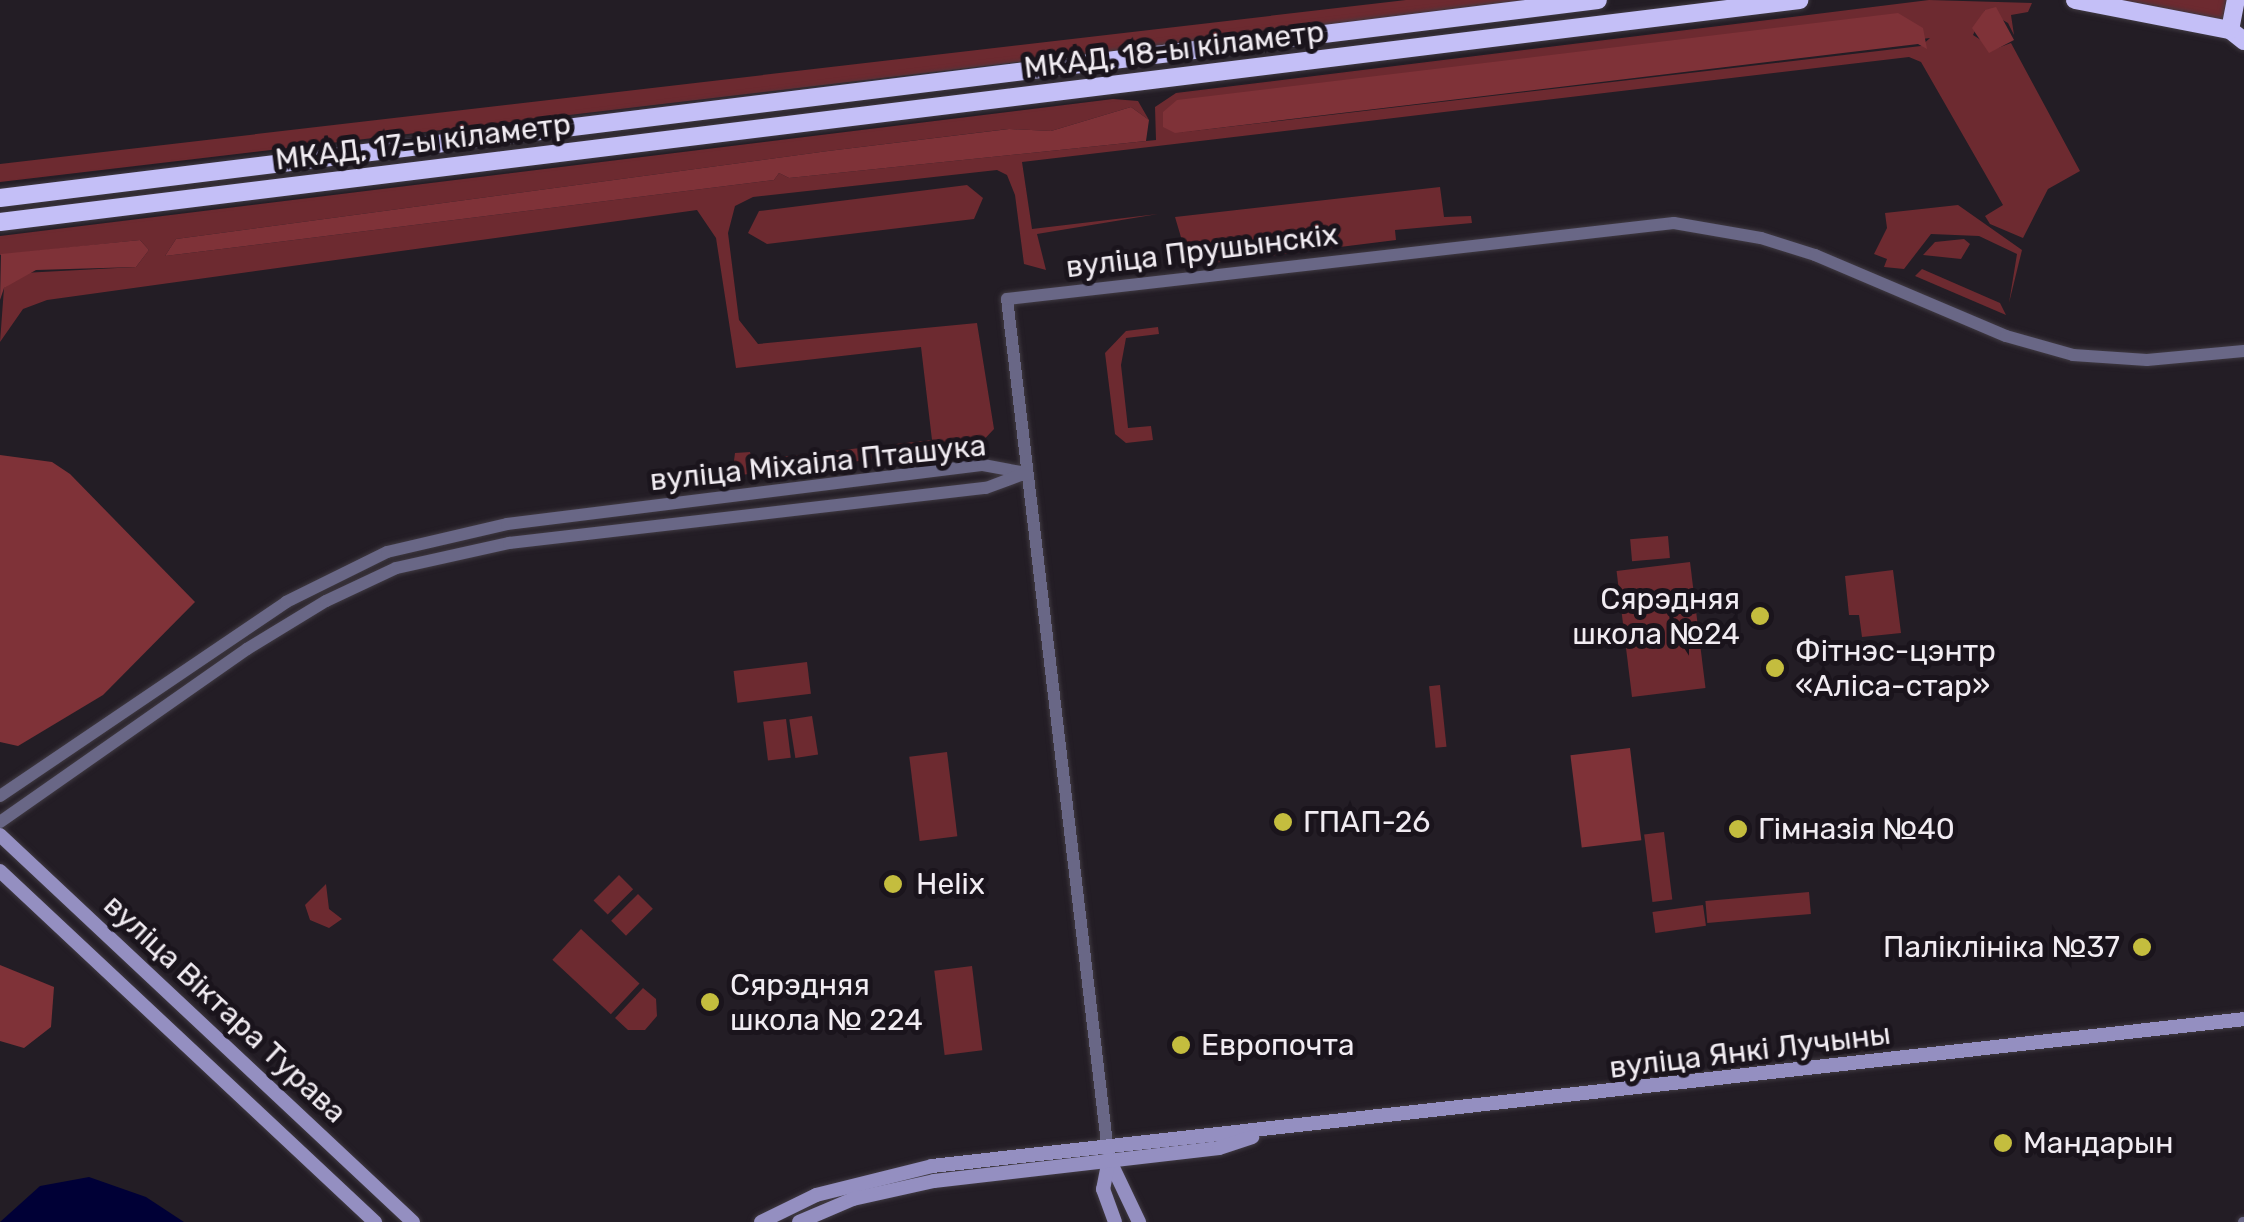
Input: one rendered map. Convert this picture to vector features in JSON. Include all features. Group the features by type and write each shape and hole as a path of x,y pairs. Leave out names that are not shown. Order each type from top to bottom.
{"highway":[{"name":"МКАД, 18-ы кіламетр","path":"849,96 1598,0"},
{"name":"МКАД, 18-ы кіламетр","path":"853,117 1799,0"},
{"path":"2074,0 2237,36 2236,0"},
{"name":"МКАД, 17-ы кіламетр","path":"0,198 849,96"},
{"name":"МКАД, 17-ы кіламетр","path":"0,222 853,117"}],"main road":[{"name":"вуліца Віктара Турава","path":"0,835 412,1222"},
{"name":"вуліца Віктара Турава","path":"0,871 375,1222"},
{"name":"вуліца Янкі Лучыны","path":"761,1222 816,1195 888,1174 1108,1152 2244,1019"},
{"name":"вуліца Янкі Лучыны","path":"799,1222 853,1200 919,1184 1108,1152"},
{"path":"1108,1152 1104,1190 1116,1222"},
{"path":"1108,1152 1139,1222"}],"street":[{"name":"вуліца Прушынскіх","path":"1108,1152 1007,300 1608,228 1702,225 1761,238 2006,336 2073,355 2147,360 2244,351"},
{"name":"вуліца Міхаіла Пташука","path":"0,796 286,602 387,552 507,524 982,465 1026,473"},
{"name":"вуліца Міхаіла Пташука","path":"0,822 247,649 396,568 509,543 986,488 1026,473"}],"shaded area":[{"path":"1406,0 1545,0 0,182 0,164"},
{"path":"1929,0 2032,3 2028,12 2011,15 2014,35 2008,23 1985,10 1973,35 1995,49 2011,43 2080,171 2048,189 2023,238 1990,224 1985,216 2003,205 1921,62 1909,57 1022,162 1032,229 1158,214 1037,234 1046,270 1024,264 1015,195 1007,175 997,170 753,197 735,206 728,233 739,320 758,344 977,323 994,429 977,447 732,476 735,453 750,452 752,460 932,440 921,347 736,368 716,238 697,210 47,300 23,309 0,342 4,288 23,273 136,267 149,250 140,240 0,255 0,236 1113,99 1138,101 1149,120 1131,107 1051,131 1008,129 828,151 176,239 165,256 774,180 779,173 789,178 1156,140 1155,107 1176,93","holes":["1930,38 1921,46 1175,133"]},
{"path":"2109,0 2227,0 2232,15 2229,23"},
{"path":"1996,7 2014,40 1989,53 1972,28 1985,10"},
{"path":"1898,13 1923,28 1927,49 1918,44 1175,133 1163,127 1163,112 1177,100"},
{"path":"1131,107 1149,120 1146,141 789,178 779,173 774,180 165,256 176,239 828,151 1009,129 1051,131"},
{"path":"967,185 983,198 974,219 767,244 748,233 759,211"},
{"path":"1440,187 1444,217 1471,216 1472,223 1395,230 1396,240 1197,265 1188,261 1175,217"},
{"path":"1958,205 2022,250 2009,303 2017,254 1979,236 1931,234 1904,269 1884,267 1887,259 1874,254 1887,228 1885,213"},
{"path":"1964,239 1970,244 1961,259 1923,255 1935,242"},
{"path":"140,240 149,250 136,267 36,270 4,288 0,300 1,254"},
{"path":"1922,269 2000,303 2006,315 1915,276"},
{"path":"1158,327 1159,334 1126,338 1121,365 1128,428 1151,426 1153,440 1126,443 1115,434 1105,353 1126,331"},
{"path":"0,455 52,462 70,474 195,602 103,695 18,746 0,742"},
{"path":"1668,536 1670,558 1632,561 1630,539"},
{"path":"1690,562 1705,688 1632,697 1617,571"},
{"path":"1893,570 1901,633 1862,637 1859,615 1849,615 1845,576"},
{"path":"807,662 811,694 737,703 734,671"},
{"path":"1440,685 1446,747 1436,748 1429,686"},
{"path":"812,716 818,755 795,758 789,720"},
{"path":"786,719 791,758 768,761 763,722"},
{"path":"1630,748 1641,840 1582,848 1570,755"},
{"path":"947,752 957,836 920,841 909,757"},
{"path":"1664,832 1672,899 1652,902 1644,834"},
{"path":"619,875 633,889 608,915 594,900"},
{"path":"326,884 329,909 342,919 329,928 310,920 305,905"},
{"path":"1809,892 1811,914 1707,923 1705,901"},
{"path":"638,894 653,909 626,936 611,921"},
{"path":"1703,905 1706,926 1655,933 1652,912"},
{"path":"581,929 640,984 611,1014 552,960"},
{"path":"0,965 54,987 51,1027 24,1048 0,1041"},
{"path":"972,966 982,1050 945,1055 934,971"},
{"path":"643,988 656,999 657,1016 645,1030 628,1030 615,1018"},
{"path":"89,1177 146,1197 184,1222 0,1222 40,1186"}],"place":[{"name":"Сярэдняя школа №24","path":"1760,616"},
{"name":"Фітнэс-цэнтр «Аліса-стар»","path":"1775,668"},
{"name":"ГПАП-26","path":"1283,822"},
{"name":"Гімназія №40","path":"1738,829"},
{"name":"Helix","path":"893,884"},
{"name":"Паліклініка №37","path":"2142,947"},
{"name":"Сярэдняя школа № 224","path":"710,1002"},
{"name":"Европочта","path":"1181,1045"},
{"name":"Мандарын","path":"2003,1143"}]}
